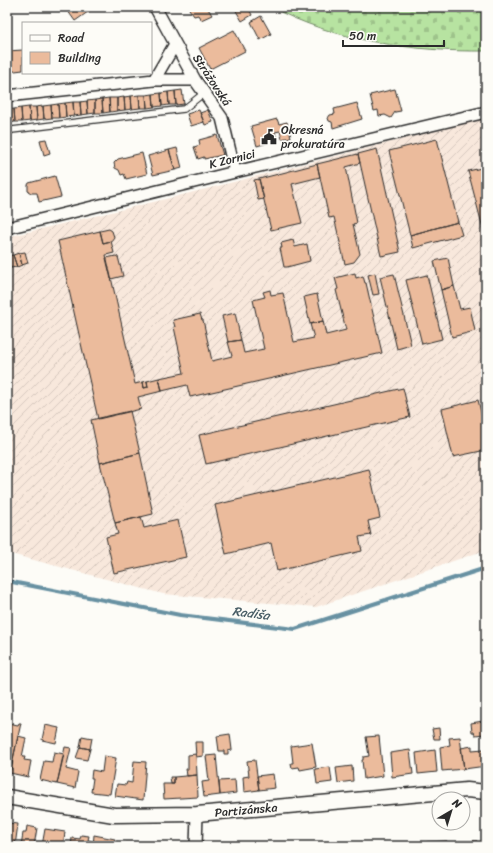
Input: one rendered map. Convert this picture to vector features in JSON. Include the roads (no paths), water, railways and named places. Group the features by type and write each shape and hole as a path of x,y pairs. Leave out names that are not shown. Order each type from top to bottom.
{"street":[{"name":"Strážovská","path":"155,7 195,80 222,118 235,172"},
{"path":"154,80 175,44"},
{"path":"7,96 154,80 195,80"},
{"name":"K Zornici","path":"7,228 486,112"},
{"name":"Partizánska","path":"7,797 114,815 197,814 467,790 486,792"},
{"path":"196,846 197,814"}],"lane":[{"path":"7,133 12,130 184,109 204,93"}],"waterway":[{"name":"Radiša","path":"7,581 180,615 295,629 486,568"}],"place":[{"name":"Okresná prokuratúra","path":"269,137"}]}
